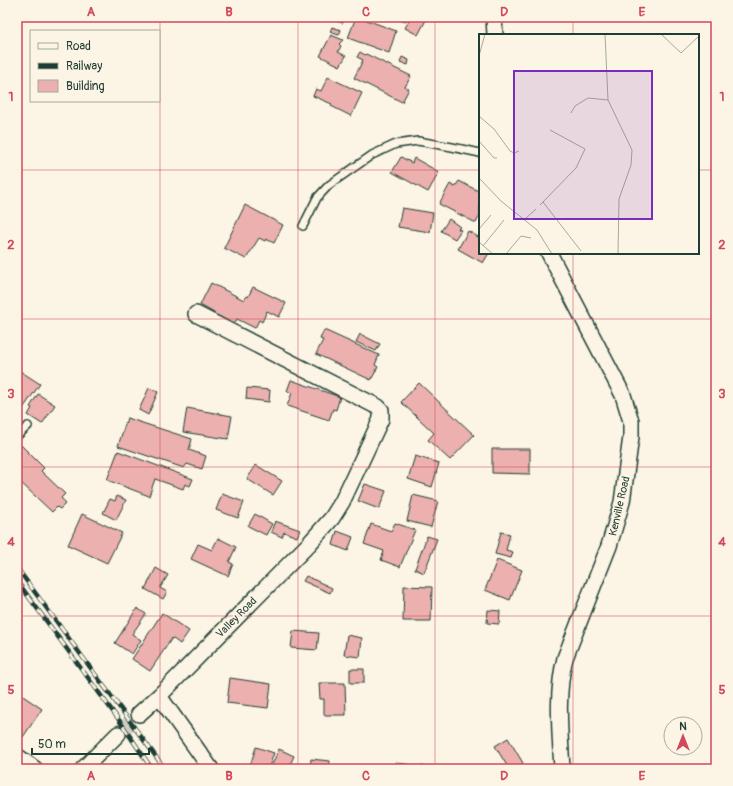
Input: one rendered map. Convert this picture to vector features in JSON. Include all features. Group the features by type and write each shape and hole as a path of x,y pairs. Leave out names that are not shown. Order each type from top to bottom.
{"street":[{"path":"494,17 494,34"},
{"name":"Kenville Road","path":"550,254 624,395 631,421 631,437 627,472 620,510 609,546 562,669 559,697 562,769"},
{"name":"Valley Road","path":"139,714 159,696 332,518 342,502 381,419 381,410 378,407 196,314"},
{"path":"159,696 211,769"},
{"path":"82,769 118,734"},
{"path":"17,756 35,769"}],"lane":[{"path":"303,226 317,198 329,185 372,155 396,144 418,141 479,153"},
{"path":"17,436 28,426"}],"building":[{"path":"334,17 345,17 343,23 333,20"},
{"path":"356,17 396,31 389,53 348,38"},
{"path":"390,17 407,17 406,22"},
{"path":"411,17 420,17 426,20 418,35 405,28"},
{"path":"332,27 341,30 339,35 330,32"},
{"path":"331,35 343,40 339,44 341,46 338,52 346,56 340,66 320,56"},
{"path":"360,52 411,76 405,87 409,89 402,102 354,78 363,60 357,57"},
{"path":"402,57 409,60 408,65 400,62"},
{"path":"328,77 362,93 351,116 331,106 332,104 313,96 316,89 321,91"},
{"path":"401,157 412,163 414,158 439,172 428,192 392,172"},
{"path":"459,181 479,191 479,217 476,223 439,204 450,184 455,187"},
{"path":"245,205 283,225 274,243 266,239 265,241 259,238 246,259 224,248"},
{"path":"402,208 433,213 430,232 398,227"},
{"path":"449,219 460,227 458,229 461,230 455,239 441,231"},
{"path":"468,231 479,237 479,254 488,254 483,263 458,249"},
{"path":"211,283 244,300 246,296 248,297 253,287 286,303 279,317 267,311 262,322 259,320 255,328 237,319 233,326 213,315 214,313 200,305"},
{"path":"324,330 379,355 375,365 378,367 371,380 316,354 323,340 320,339"},
{"path":"360,334 380,344 376,351 356,342"},
{"path":"17,369 40,384 24,407 17,402"},
{"path":"291,380 340,397 336,410 333,409 329,420 287,406 292,393 287,391"},
{"path":"419,383 474,435 450,460 428,440 434,433 401,402"},
{"path":"149,388 158,392 148,415 139,410"},
{"path":"247,388 270,390 269,402 246,399"},
{"path":"38,394 55,405 42,424 28,415 32,408 30,407"},
{"path":"187,408 232,416 228,439 183,432"},
{"path":"127,418 192,439 189,450 206,456 202,469 187,464 184,468 118,446"},
{"path":"21,445 44,468 41,471 65,494 61,498 66,503 60,509 57,507 52,512 17,479 17,449"},
{"path":"492,449 530,449 530,474 492,473"},
{"path":"118,451 193,479 190,486 185,484 183,489 155,479 149,496 107,480"},
{"path":"415,456 439,463 432,487 408,479"},
{"path":"256,465 282,481 273,495 247,479"},
{"path":"365,484 386,491 379,509 358,501"},
{"path":"222,494 244,502 238,518 216,510"},
{"path":"413,495 438,501 431,527 407,521"},
{"path":"117,496 126,500 116,520 103,513 110,499 115,501"},
{"path":"82,514 122,533 107,563 68,545"},
{"path":"255,514 272,524 266,535 248,526"},
{"path":"275,521 300,530 297,537 284,532 282,537 271,532"},
{"path":"395,523 415,530 400,567 381,560 384,551 364,544 371,524 391,531"},
{"path":"337,531 353,537 348,551 333,545"},
{"path":"501,532 510,534 506,550 513,552 511,558 495,554"},
{"path":"427,536 437,539 424,573 415,569"},
{"path":"218,538 236,547 229,562 233,564 228,576 191,559 198,544 212,550"},
{"path":"497,560 522,570 510,600 485,590"},
{"path":"156,568 168,575 160,588 167,592 163,599 145,589"},
{"path":"306,576 332,588 330,593 303,581"},
{"path":"404,586 432,587 431,621 403,621"},
{"path":"137,608 146,614 132,634 141,640 132,654 115,643"},
{"path":"488,610 500,611 499,624 487,623"},
{"path":"162,613 189,631 180,644 172,638 150,671 132,659"},
{"path":"293,631 319,633 317,650 291,648"},
{"path":"347,635 362,638 360,657 344,655"},
{"path":"350,669 364,669 364,683 350,683"},
{"path":"230,678 271,684 268,708 227,703"},
{"path":"319,683 345,683 346,715 324,715 324,699 320,699"},
{"path":"17,692 42,709 23,737 17,733"},
{"path":"508,738 523,763 513,769 509,769 495,746"},
{"path":"256,747 274,753 268,769 249,769"},
{"path":"279,749 294,756 288,769 270,769"},
{"path":"311,759 330,761 329,769 310,769"},
{"path":"395,763 406,764 405,769 394,769"},
{"path":"406,764 428,767 428,769 405,769"}],"tunnel":[{"path":"118,734 139,714"}],"railway":[{"path":"17,568 165,769"},
{"path":"17,581 119,720 152,769"}]}
